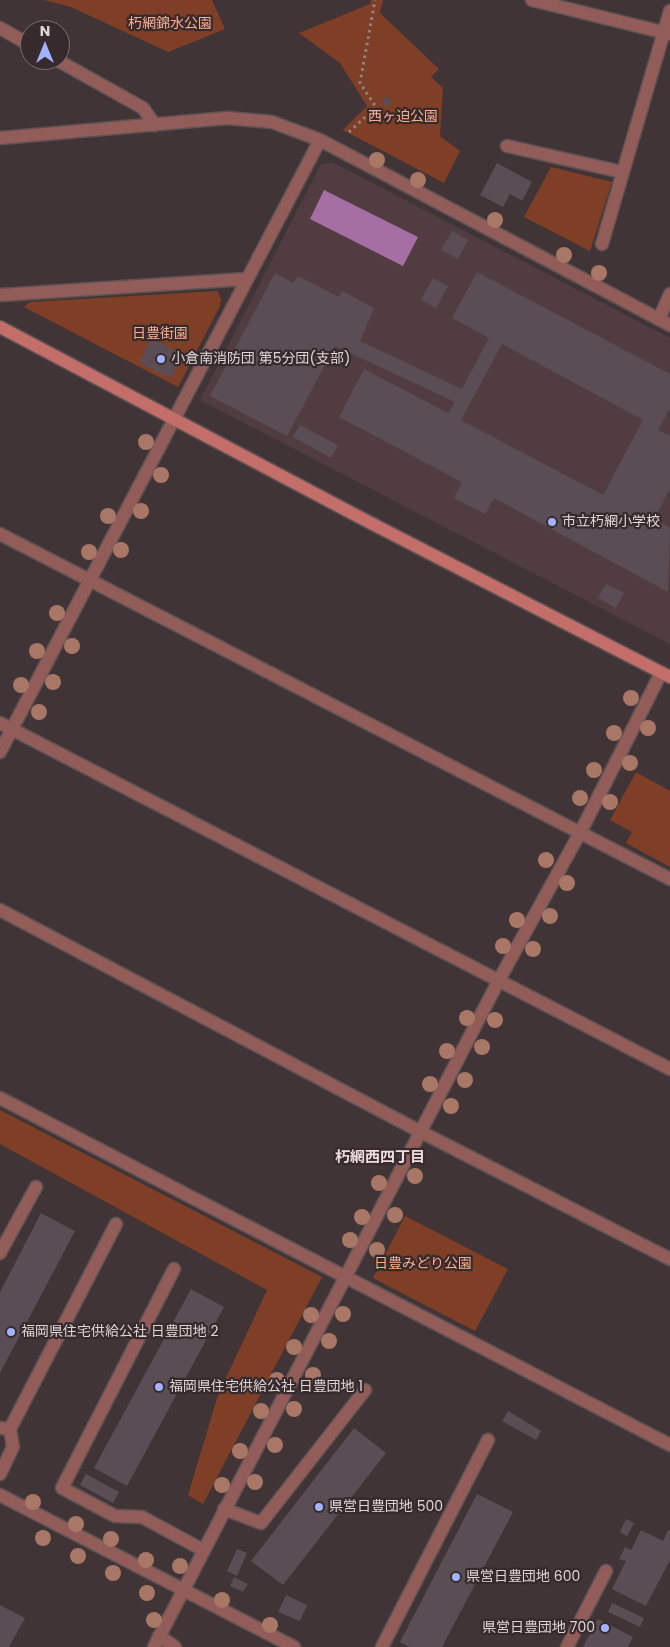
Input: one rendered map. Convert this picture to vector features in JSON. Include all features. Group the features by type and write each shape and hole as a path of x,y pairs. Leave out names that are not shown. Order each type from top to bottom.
{"street":[{"path":"532,0 666,33"},
{"path":"602,244 622,172 666,33 670,11"},
{"path":"0,28 20,39"},
{"path":"70,67 142,108 155,124"},
{"path":"0,138 227,118 272,122 320,140 664,322 670,294"},
{"path":"0,752 320,140"},
{"path":"507,146 622,172"},
{"path":"0,295 246,280"},
{"path":"0,327 364,519 666,675 499,980 203,1550 157,1642 175,1647"},
{"path":"0,534 89,582 580,831 670,879"},
{"path":"0,723 670,1069"},
{"path":"0,910 421,1132 670,1259"},
{"path":"0,1098 670,1446"},
{"path":"0,1253 36,1187"},
{"path":"0,1474 13,1446 5,1429 116,1224"},
{"path":"174,1268 62,1488 115,1516 142,1517 203,1550"},
{"path":"224,1509 261,1523 365,1390"},
{"path":"382,1647 488,1440"},
{"path":"0,1495 294,1647"},
{"path":"567,1647 606,1570"}],"path":[{"path":"348,133 376,107 360,83 375,0"}],"shaded area":[{"name":"市立朽網小学校","path":"334,163 670,338 670,644 200,400 321,164"},
{"path":"324,190 418,237 403,266 310,219"}],"green space":[{"name":"朽網錦水公園","path":"44,0 212,0 225,29 168,52 71,7"},
{"name":"西ヶ迫公園","path":"371,0 383,0 380,13 439,69 431,77 443,88 440,136 460,151 444,183 343,130 367,106 340,63 299,33 370,4"},
{"path":"551,167 612,182 590,251 524,217"},
{"name":"日豊街園","path":"217,291 221,299 220,306 178,387 24,307 30,302"},
{"path":"636,772 670,791 670,867 626,843 632,832 610,820"},
{"path":"0,1110 322,1277 203,1504 188,1495 218,1395 267,1290 0,1144"},
{"name":"日豊みどり公園","path":"405,1216 508,1269 475,1331 373,1278"}],"building":[{"path":"387,96 392,103 386,107 382,100"},
{"path":"497,163 532,182 522,201 510,194 503,207 480,195"},
{"path":"452,231 468,240 458,259 441,250"},
{"path":"477,272 670,374 670,408 658,430 670,436 670,488 654,519 670,528 668,592 494,498 485,514 454,498 462,482 339,417 364,369 448,413 455,402 335,346 287,436 210,396 275,273 293,283 298,276 339,297 342,291 374,308 360,341 462,389 489,338 452,318","holes":["502,344 643,420 603,495 461,420"]},
{"path":"433,278 448,286 436,308 421,300"},
{"name":"小倉南消防団 第5分団(支部)","path":"151,338 183,355 171,378 139,363"},
{"path":"300,425 338,445 331,458 293,437"},
{"path":"606,584 624,593 616,608 598,598"},
{"name":"福岡県住宅供給公社 日豊団地 2","path":"41,1213 75,1231 0,1373 0,1292"},
{"name":"福岡県住宅供給公社 日豊団地 1","path":"191,1289 224,1307 127,1486 94,1468"},
{"path":"508,1411 541,1431 536,1440 502,1421"},
{"name":"県営日豊団地 500","path":"354,1428 386,1453 283,1585 251,1561"},
{"path":"86,1474 119,1492 113,1503 80,1485"},
{"name":"県営日豊団地 600","path":"477,1494 513,1512 442,1647 409,1647 400,1642"},
{"path":"626,1519 634,1523 627,1536 620,1532"},
{"path":"641,1530 663,1541 668,1530 670,1531 670,1560 646,1606 612,1589 626,1561 619,1559 625,1547 631,1550"},
{"path":"237,1549 247,1553 237,1576 227,1571"},
{"path":"234,1577 248,1584 243,1592 230,1586"},
{"path":"286,1595 307,1605 300,1621 278,1612"},
{"path":"612,1603 644,1618 640,1627 608,1612"},
{"path":"0,1605 25,1618 9,1647 0,1647"},
{"name":"県営日豊団地 700","path":"598,1619 633,1637 628,1647 583,1647"}],"place":[{"name":"小倉南消防団 第5分団(支部)","path":"161,359"},
{"name":"市立朽網小学校","path":"552,522"},
{"name":"福岡県住宅供給公社 日豊団地 2","path":"11,1332"},
{"name":"福岡県住宅供給公社 日豊団地 1","path":"159,1387"},
{"name":"県営日豊団地 500","path":"319,1507"},
{"name":"県営日豊団地 600","path":"456,1577"},
{"name":"県営日豊団地 700","path":"605,1628"}],"district":[{"name":"朽網西四丁目","path":"380,1158"}]}
